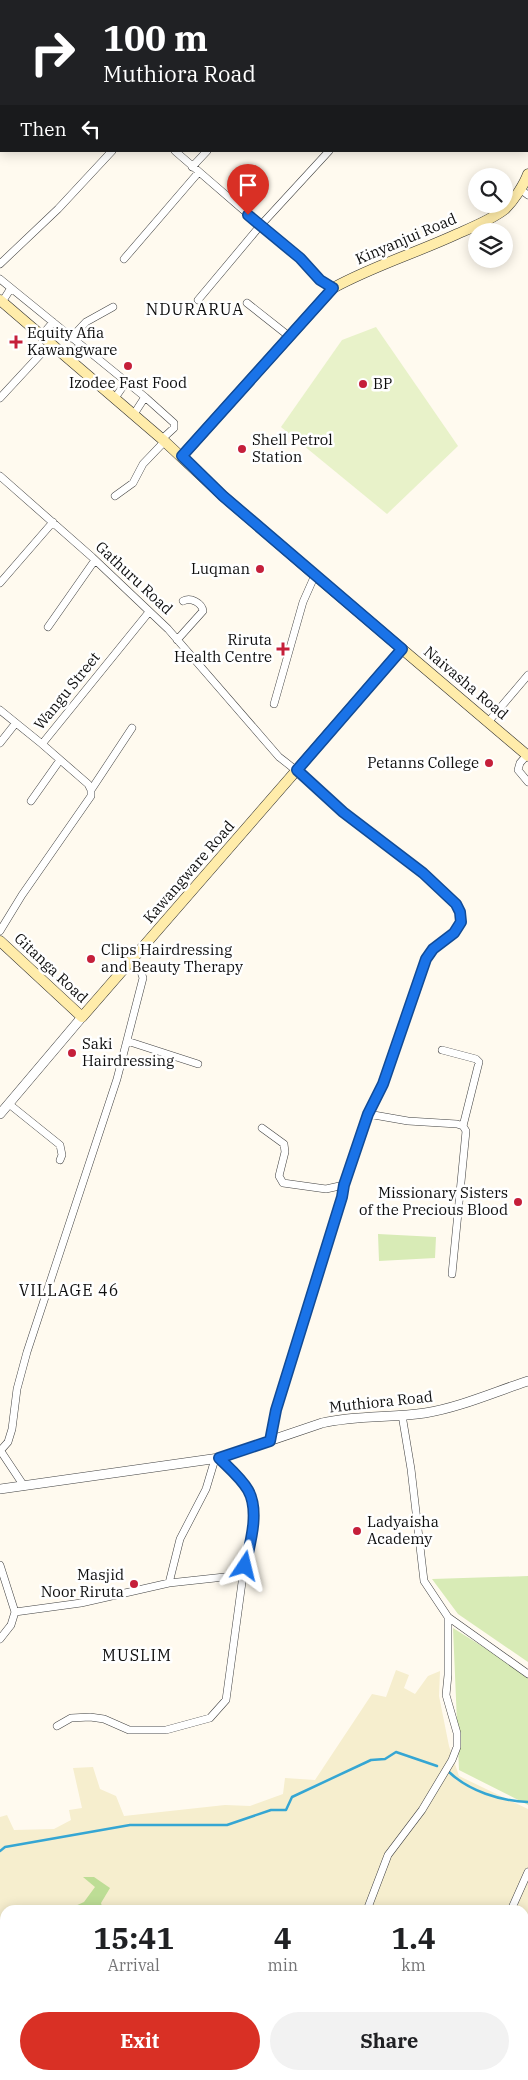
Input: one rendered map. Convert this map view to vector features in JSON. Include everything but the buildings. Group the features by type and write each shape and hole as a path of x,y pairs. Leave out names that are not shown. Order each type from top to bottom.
{"main road":[{"name":"Kinyanjui Road","path":"333,288 350,278 420,251 484,222 506,208 524,192 523,186 528,174"},
{"path":"182,456 333,288"},
{"name":"Naivasha Road","path":"1,301 164,440 223,496 527,755"},
{"name":"Kawangware Road","path":"82,1017 132,962 402,649"},
{"name":"Gitanga Road","path":"0,941 82,1017"}],"street":[{"path":"0,264 58,209 111,152"},
{"path":"176,152 198,173 300,258 320,280 333,288"},
{"path":"192,166 206,152"},
{"path":"198,300 260,226 328,152"},
{"path":"124,259 198,173"},
{"path":"0,279 145,397 174,423 174,428 143,464 133,483 115,496"},
{"path":"1,301 11,288"},
{"path":"247,303 290,337"},
{"path":"71,338 86,322 113,307"},
{"path":"42,335 53,322"},
{"path":"0,398 51,342"},
{"path":"70,359 80,344"},
{"path":"115,398 126,382"},
{"path":"134,414 145,397"},
{"name":"Gathuru Road","path":"0,476 95,560 150,612 215,681 264,742 279,757 297,770 343,812 423,873 456,904 460,912 461,922 454,933 433,949 426,959 383,1084 368,1114 344,1185 342,1197 276,1410 270,1441"},
{"path":"0,583 52,522"},
{"path":"48,627 95,560"},
{"path":"274,704 303,602 315,575"},
{"path":"177,640 203,611 202,607 194,600 187,599 183,602"},
{"name":"Wangu Street","path":"91,790 88,784 42,744 150,612"},
{"path":"489,721 528,675"},
{"path":"0,710 14,724 42,744"},
{"path":"0,743 14,724"},
{"path":"0,931 22,895 50,857 63,834 86,804 91,790 132,728"},
{"name":"Naivasha Road","path":"527,755 520,763 518,770 528,782"},
{"path":"31,800 60,760"},
{"path":"24,1486 0,1450 10,1436 17,1389 27,1352 118,1079 143,978 141,972 132,962"},
{"name":"Kawangware Road","path":"0,1114 82,1017"},
{"path":"127,1041 198,1064"},
{"path":"442,1050 476,1059 479,1062 463,1126 466,1130 452,1274"},
{"path":"9,1104 60,1145 62,1155 60,1160"},
{"path":"368,1114 463,1126"},
{"path":"262,1128 284,1144 286,1152 280,1176 283,1183 326,1189 344,1185"},
{"name":"Muthiora Road","path":"0,1489 217,1459 322,1423 338,1419 402,1415 457,1406 528,1381"},
{"path":"402,1415 424,1581 448,1617 528,1674"},
{"path":"57,1726 71,1718 90,1717 104,1719 129,1730 166,1730 210,1718 226,1700 230,1684 250,1540 252,1502 249,1491 242,1482 217,1459 206,1490 180,1539 169,1583"},
{"path":"0,1565 15,1612 11,1625 0,1639"},
{"path":"15,1612 81,1603 169,1583 244,1575"},
{"path":"369,1905 388,1856 422,1810 458,1748 457,1733 446,1695 448,1617"},
{"path":"513,1905 528,1872"}],"shaded area":[{"path":"396,1670 409,1675 404,1688 415,1694 428,1676 440,1671 439,1696 449,1746 459,1776 528,1809 528,1905 0,1905 0,1817 7,1815 14,1830 54,1829 71,1820 69,1810 82,1808 73,1768 93,1767 100,1789 116,1796 124,1816 225,1805 250,1806 283,1794 285,1778 315,1780 372,1694 386,1697"}],"green space":[{"name":"BP","path":"376,327 458,446 387,514 281,427 342,340"},
{"path":"378,1234 436,1237 435,1258 379,1261"},
{"path":"528,1576 528,1662 458,1614 432,1579"},
{"path":"453,1628 528,1675 528,1805 459,1770"},
{"path":"83,1877 94,1877 110,1888 102,1905 77,1905 84,1902 95,1887"}],"waterway":[{"path":"0,1851 5,1847 130,1825 227,1825 271,1810 286,1810 292,1797 371,1760 385,1759 396,1752 437,1766"},
{"path":"449,1772 475,1790 507,1800 528,1802"}],"place":[{"name":"Equity Afia Kawangware","path":"16,342"},
{"name":"Izodee Fast Food","path":"128,366"},
{"name":"BP","path":"363,384"},
{"name":"Shell Petrol Station","path":"242,449"},
{"name":"Luqman","path":"260,569"},
{"name":"Riruta Health Centre","path":"283,649"},
{"name":"Petanns College","path":"489,763"},
{"name":"Clips Hairdressing and Beauty Therapy","path":"91,959"},
{"name":"Saki Hairdressing","path":"72,1053"},
{"name":"Missionary Sisters of the Precious Blood","path":"518,1202"},
{"name":"Ladyaisha Academy","path":"357,1531"},
{"name":"Masjid Noor Riruta","path":"134,1584"}],"district":[{"name":"NDURARUA","path":"195,309"},
{"name":"VILLAGE 46","path":"69,1290"},
{"name":"MUSLIM","path":"137,1655"}],"route":[{"path":"245,1566 253,1515 252,1502 249,1491 219,1458 255,1448 270,1441 276,1410 342,1197 344,1185 368,1114 383,1084 426,959 433,949 454,933 461,922 460,912 456,904 423,873 343,812 297,770 402,649 223,496 182,456 333,288 320,280 300,258 248,215"}]}
